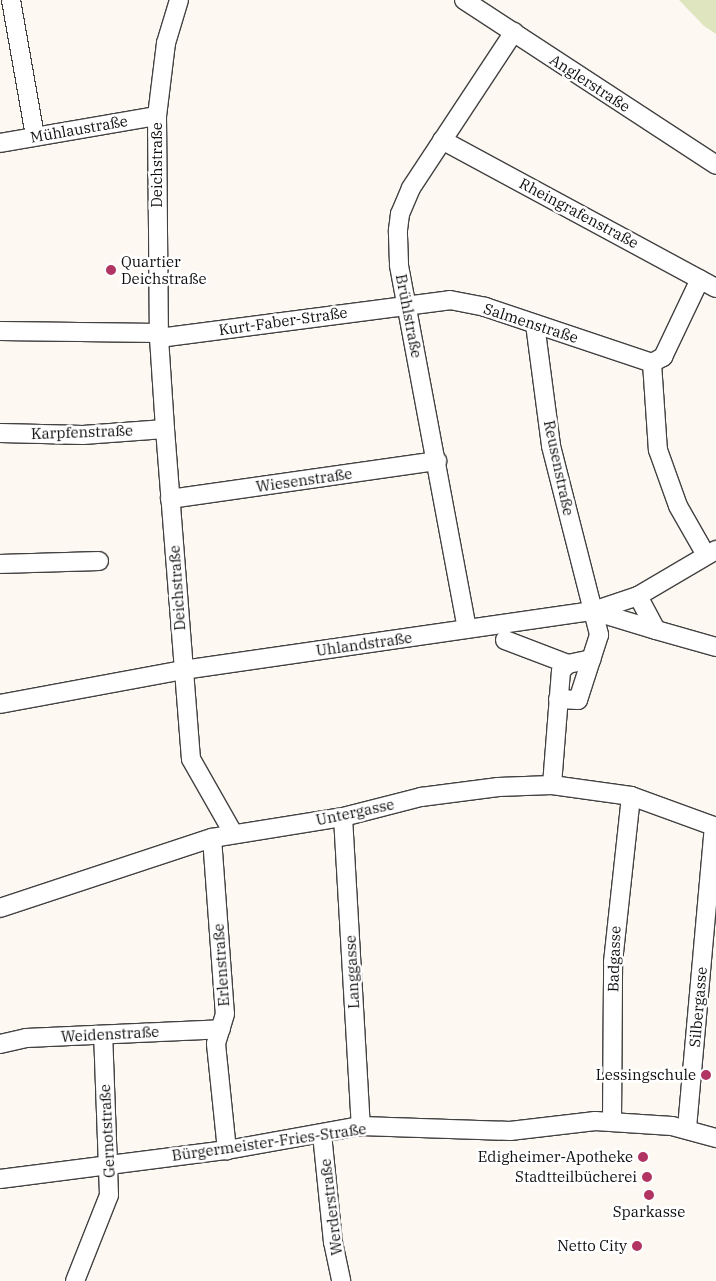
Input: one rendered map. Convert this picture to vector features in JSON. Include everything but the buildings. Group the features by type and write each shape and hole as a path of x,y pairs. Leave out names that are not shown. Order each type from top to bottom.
{"street":[{"path":"11,0 35,136"},
{"name":"Deichstraße","path":"179,0 166,43 157,116 159,335 165,429 191,759 234,833"},
{"name":"Anglerstraße","path":"464,0 716,165"},
{"name":"Brühlstraße","path":"467,629 437,460 406,304 397,246 400,214 412,188 514,32"},
{"name":"Mühlaustraße","path":"0,143 157,116"},
{"name":"Rheingrafenstraße","path":"442,140 716,288"},
{"path":"700,279 663,357 652,363 658,450 678,506 711,553"},
{"name":"Salmenstraße","path":"406,304 450,300 535,324 652,363"},
{"name":"Kurt-Faber-Straße","path":"159,335 406,304"},
{"name":"Reusenstraße","path":"535,324 552,446 599,635 578,700 558,699"},
{"path":"0,331 159,335"},
{"name":"Karpfenstraße","path":"0,433 83,435 165,429"},
{"name":"Wiesenstraße","path":"170,499 437,460"},
{"name":"Uhlandstraße","path":"0,704 183,670 593,611 638,596 711,553"},
{"path":"0,564 99,561"},
{"path":"638,596 652,629"},
{"path":"593,611 716,647"},
{"path":"505,640 568,664"},
{"path":"552,785 560,671 568,664 592,658"},
{"name":"Untergasse","path":"0,908 212,838 343,817 421,797 498,787 552,785 631,796 715,827"},
{"name":"Badgasse","path":"612,1122 612,962 631,796"},
{"name":"Langgasse","path":"343,817 361,1126"},
{"name":"Silbergasse","path":"687,1128 715,827"},
{"name":"Erlenstraße","path":"212,838 225,1014 216,1044 227,1150"},
{"name":"Weidenstraße","path":"0,1044 26,1038 220,1029"},
{"name":"Gernotstraße","path":"75,1281 108,1195 103,1035"},
{"name":"Bürgermeister-Fries-Straße","path":"0,1179 227,1150 361,1126 510,1132 612,1122 687,1128 716,1138"},
{"name":"Werderstraße","path":"322,1134 333,1242 341,1281"}],"green space":[{"path":"679,0 716,0 716,34 704,26"}],"place":[{"name":"Quartier Deichstraße","path":"111,270"},
{"name":"Lessingschule","path":"706,1075"},
{"name":"Edigheimer-Apotheke","path":"643,1157"},
{"name":"Stadtteilbücherei","path":"647,1177"},
{"name":"Sparkasse","path":"649,1195"},
{"name":"Netto City","path":"637,1246"}]}
